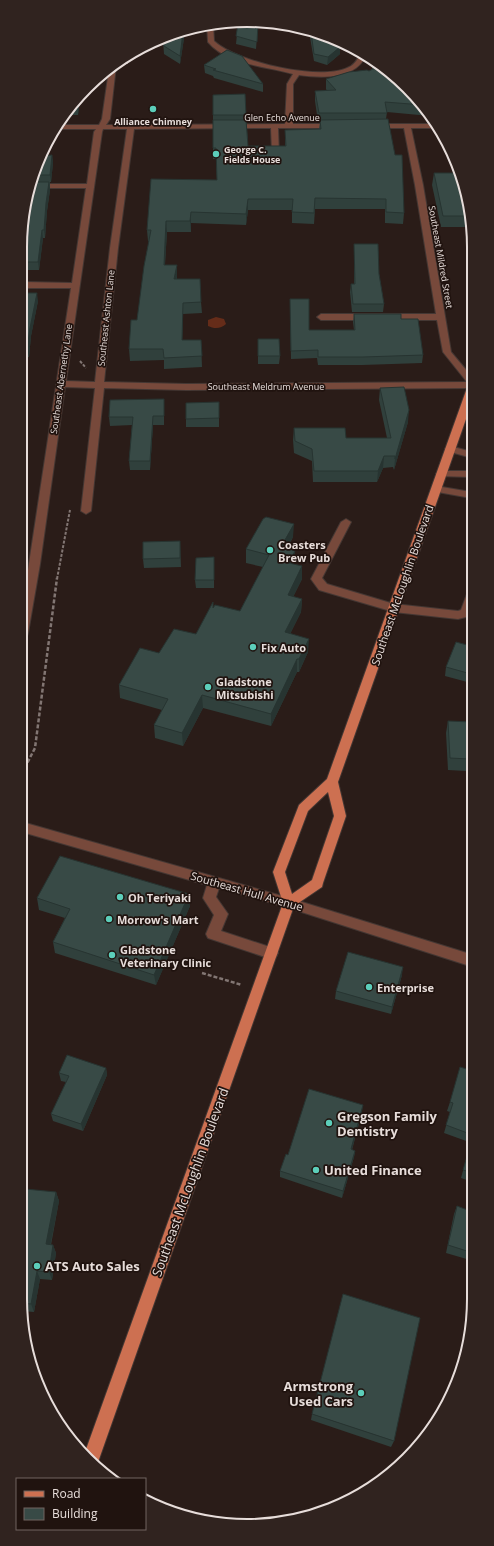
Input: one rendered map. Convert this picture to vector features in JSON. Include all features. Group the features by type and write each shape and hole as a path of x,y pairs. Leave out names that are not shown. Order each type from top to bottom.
{"main road":[{"name":"Southeast McLoughlin Boulevard","path":"92,1456 289,903 279,872 303,808 332,782 467,402"},
{"path":"289,903 317,883 340,816 332,782"}],"street":[{"path":"210,30 211,42 220,50 237,57 297,73 321,75 343,71 358,64 362,59"},
{"name":"Southeast Abernethy Lane","path":"27,610 98,132 106,119 112,73"},
{"path":"289,126 290,84 297,73"},
{"path":"274,126 276,153"},
{"name":"Glen Echo Avenue","path":"63,127 344,126"},
{"path":"368,126 431,126"},
{"name":"Southeast Mildred Street","path":"407,126 419,185 447,352 467,378"},
{"name":"Southeast Ashton Lane","path":"86,511 114,248 131,127"},
{"path":"35,186 90,186"},
{"path":"27,285 75,286"},
{"path":"321,317 441,317"},
{"name":"Southeast Meldrum Avenue","path":"61,384 194,387 467,384"},
{"path":"450,449 467,454"},
{"path":"441,474 467,474"},
{"path":"436,489 467,494"},
{"path":"346,522 316,579 323,587 394,608 467,617"},
{"path":"458,615 466,612 467,609"},
{"name":"Southeast Hull Avenue","path":"27,828 289,903 467,959"},
{"path":"215,882 209,898 221,914 213,934 272,953"}],"path":[{"path":"27,763 35,748 59,565 71,508"},
{"path":"202,974 258,990"}],"shaded area":[{"path":"216,317 224,319 226,324 217,328 208,326 208,320"}],"building":[{"path":"238,27 258,27 257,42 236,36"},
{"path":"182,37 180,56 164,46 164,44"},
{"path":"312,37 339,48 328,57 314,54"},
{"path":"227,50 242,56 263,84 213,70 216,69 204,65"},
{"path":"376,68 381,72 403,91 414,104 385,102 387,113 319,113 315,91 336,90 326,79 349,72 369,71"},
{"path":"245,94 246,115 213,115 213,95"},
{"path":"388,119 395,155 402,155 404,213 386,212 386,199 315,198 314,213 292,212 293,199 248,199 246,214 191,212 190,221 166,221 164,265 177,265 174,279 200,279 201,302 183,303 182,340 201,340 202,356 164,358 163,349 129,349 131,320 137,320 144,266 151,230 147,230 151,179 217,180 216,148 213,148 213,120 246,120 248,146 286,146 285,130 321,129 320,120"},
{"path":"52,155 50,175 39,175 44,163 47,156"},
{"path":"434,173 454,173 460,190 465,216 443,216"},
{"path":"37,182 49,182 44,230 42,230 38,262 27,262 27,233 29,218"},
{"path":"354,244 378,244 379,274 384,304 353,304 351,284 355,284"},
{"path":"27,293 37,293 27,349"},
{"path":"290,299 309,299 309,330 355,330 354,314 401,314 401,319 418,319 423,355 318,357 318,350 291,351"},
{"path":"258,339 279,339 280,356 258,356"},
{"path":"404,387 409,410 395,459 395,456 384,456 378,471 314,471 312,449 295,441 294,428 345,428 346,438 391,438 380,388"},
{"path":"164,399 164,416 153,416 150,461 129,461 133,417 109,417 110,400"},
{"path":"219,402 219,418 186,419 186,403"},
{"path":"266,517 294,524 281,547 295,551 289,563 302,566 288,595 302,599 285,632 309,639 299,659 297,659 271,714 202,695 182,733 154,725 168,699 119,685 140,648 159,653 174,629 196,634 213,602 213,608 215,605 240,611 269,555 246,549 263,519"},
{"path":"180,541 180,558 143,559 143,542"},
{"path":"214,557 214,580 195,580 196,558"},
{"path":"456,642 467,645 467,673 446,667"},
{"path":"448,721 467,722 467,759 450,758"},
{"path":"60,856 189,894 154,975 53,942 70,909 37,898"},
{"name":"Enterprise","path":"348,952 403,967 392,1007 336,991"},
{"path":"67,1055 106,1068 81,1124 51,1114 69,1076 59,1073"},
{"path":"460,1067 467,1069 467,1133 446,1125 453,1103 450,1102"},
{"path":"309,1089 363,1105 351,1149 355,1151 343,1191 280,1171 286,1154 288,1155"},
{"path":"467,1156 467,1171 463,1170"},
{"name":"ATS Auto Sales","path":"27,1189 56,1192 46,1244 53,1245 49,1272 37,1271 31,1304 27,1304"},
{"path":"457,1206 467,1210 467,1251 448,1245"},
{"name":"Armstrong Used Cars","path":"343,1294 420,1318 394,1441 312,1414"}],"place":[{"name":"Alliance Chimney","path":"153,109"},
{"name":"George C. Fields House","path":"216,154"},
{"name":"Coasters Brew Pub","path":"270,550"},
{"name":"Fix Auto","path":"253,647"},
{"name":"Gladstone Mitsubishi","path":"208,687"},
{"name":"Oh Teriyaki","path":"120,897"},
{"name":"Morrow's Mart","path":"109,919"},
{"name":"Gladstone Veterinary Clinic","path":"112,955"},
{"name":"Enterprise","path":"369,987"},
{"name":"Gregson Family Dentistry","path":"329,1123"},
{"name":"United Finance","path":"316,1170"},
{"name":"ATS Auto Sales","path":"37,1266"},
{"name":"Armstrong Used Cars","path":"361,1393"}]}
